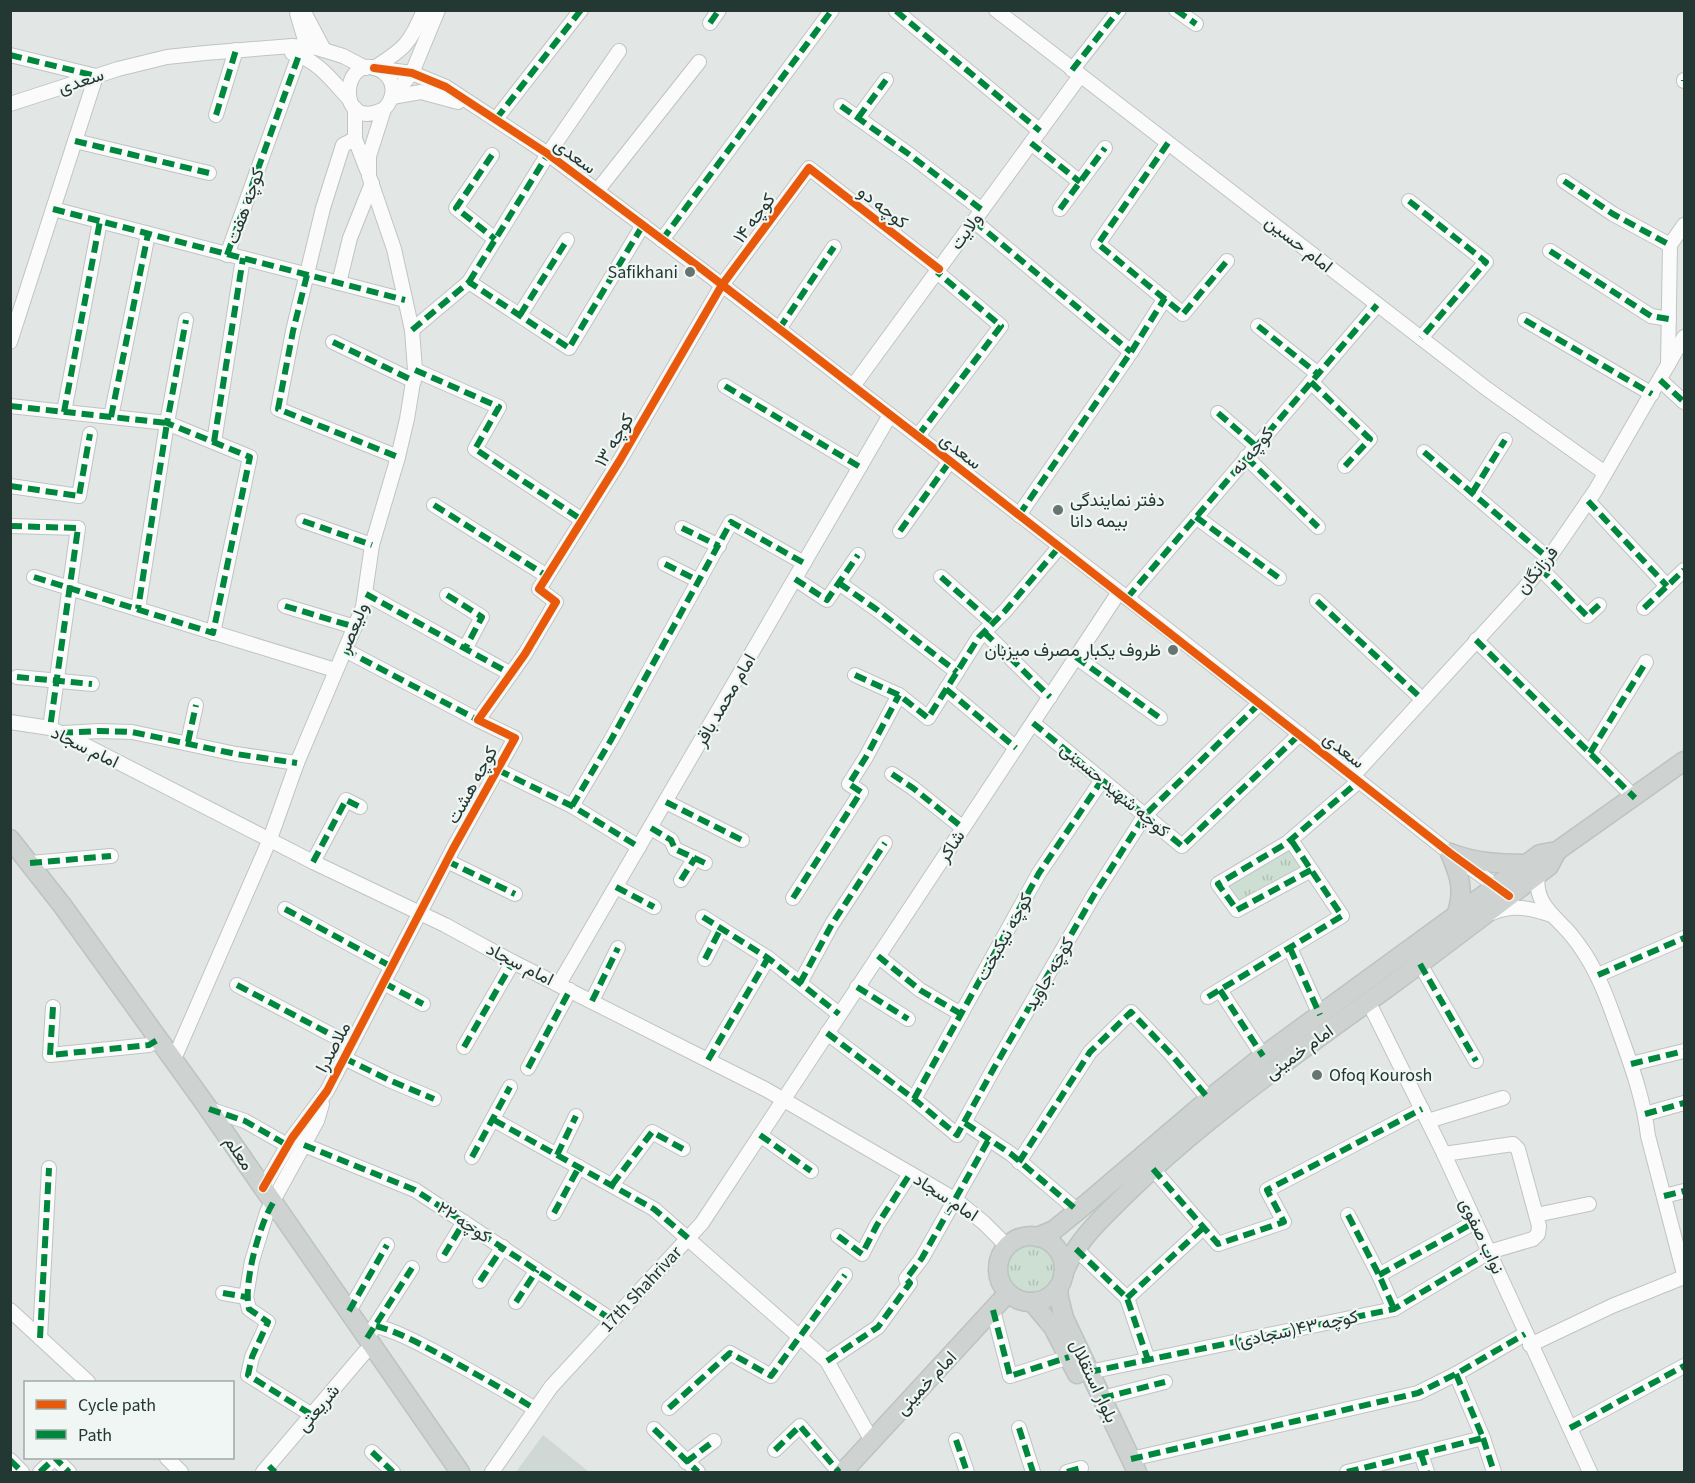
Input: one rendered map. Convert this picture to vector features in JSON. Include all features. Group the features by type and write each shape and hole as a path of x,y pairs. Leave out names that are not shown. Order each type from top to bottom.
{"main road":[{"name":"امام خمینی","path":"1037,1237 1054,1230 1078,1211 1263,1056 1456,916 1503,891 1533,869 1549,866 1557,851 1635,798 1684,761"},
{"name":"معلم","path":"10,839 30,862 174,1059 349,1311 372,1337 460,1473"},
{"path":"1450,853 1467,859 1533,869"},
{"path":"1450,853 1462,885 1461,902 1456,916"},
{"name":"امام خمینی","path":"1061,1282 1076,1250 1088,1232 1153,1169 1218,1112 1480,918 1503,891"},
{"path":"1026,1237 1037,1237 1047,1240 1061,1255 1064,1265 1061,1282 1051,1296 1042,1301 1023,1301 1008,1293 1002,1285 999,1265 1007,1246 1026,1237"},
{"name":"بلوار استقلال","path":"1061,1282 1059,1298 1064,1318 1102,1398 1131,1468"},
{"name":"امام خمینی","path":"841,1473 1008,1293"},
{"name":"بلوار استقلال","path":"1032,1302 1053,1327 1131,1468"}],"street":[{"path":"297,10 303,51 352,103 369,114 384,109 412,73 438,10"},
{"path":"303,10 324,50"},
{"path":"352,103 350,81 359,71 370,68 394,55 411,41 424,10"},
{"path":"496,120 581,10"},
{"path":"710,23 719,10"},
{"path":"662,240 832,10"},
{"name":"امام حسین","path":"996,10 1377,305 1548,434 1605,473"},
{"name":"ولایت","path":"853,386 1040,131 1119,10"},
{"path":"1176,10 1196,24"},
{"path":"896,11 1040,131"},
{"name":"سعدی","path":"10,104 96,76 167,57 260,47 292,46 303,51 324,50 370,68 412,73 446,87 548,154 722,285 1123,595 1450,853 1503,891"},
{"path":"216,115 236,50"},
{"name":"کوچه هفت","path":"53,209 227,255 303,51"},
{"path":"412,330 469,282 548,154 619,51"},
{"path":"10,55 96,76 10,342"},
{"path":"597,191 699,62"},
{"path":"370,68 387,75 393,89 392,97"},
{"path":"858,118 886,80"},
{"name":"سعدی","path":"392,97 421,92 430,93 480,110"},
{"name":"ولیعصر","path":"174,1059 270,839 297,763 363,607 372,545 398,457 414,376 412,330 394,249 355,139 352,103"},
{"path":"841,105 978,215 1131,351"},
{"name":"ولیعصر","path":"371,179 369,156 384,109"},
{"path":"355,139 343,145 323,208 293,331 278,409 398,457"},
{"path":"75,141 209,173"},
{"path":"1031,143 1080,182"},
{"path":"1167,143 1098,244 1183,315 1227,261"},
{"path":"1060,209 1105,148"},
{"path":"492,156 456,208 495,239"},
{"name":"کوچه دو","path":"809,168 938,270 1001,326 918,436"},
{"name":"کوچه ۱۴","path":"722,285 809,168"},
{"path":"339,283 355,221 371,179"},
{"path":"1564,181 1613,214 1670,245"},
{"path":"1409,201 1486,262 1421,338"},
{"path":"64,412 100,221"},
{"path":"469,282 568,348 643,225"},
{"path":"1668,367 1670,245 1684,225"},
{"path":"111,417 148,234"},
{"path":"520,315 567,240"},
{"path":"779,329 834,247"},
{"path":"1550,251 1652,316 1669,319"},
{"path":"227,255 405,300"},
{"path":"214,442 243,258"},
{"name":"کوچه ۱۳","path":"546,576 620,460 722,285"},
{"path":"1019,515 1165,298"},
{"name":"کوچه نه","path":"1123,595 1196,517 1377,305"},
{"path":"138,609 167,423 186,320"},
{"path":"1525,320 1652,394"},
{"path":"1257,326 1314,378 1370,439 1345,466"},
{"name":"فرزانگان","path":"1311,870 1237,910 1218,884 1290,840 1356,778 1422,699 1544,563 1588,501 1684,337"},
{"path":"333,342 414,376 499,407 475,449 582,520"},
{"path":"1660,380 1684,402"},
{"path":"725,386 860,467"},
{"path":"10,406 167,423 250,457 213,633"},
{"path":"1218,413 1256,446"},
{"name":"امام محمد باقر","path":"528,1068 564,987 616,887 890,415"},
{"path":"10,486 79,496 90,434"},
{"path":"1472,493 1505,440"},
{"path":"1424,452 1472,493 1544,563 1587,616 1599,605"},
{"path":"1246,457 1318,527"},
{"path":"900,531 950,461"},
{"path":"1588,501 1667,586"},
{"path":"434,505 546,576"},
{"path":"1196,517 1279,578"},
{"path":"303,521 372,545"},
{"path":"572,806 732,522 804,563"},
{"path":"10,526 78,528 56,681 56,731 132,732 188,742 236,754 297,763"},
{"path":"682,528 718,546"},
{"path":"855,675 898,694 928,718 989,627 1060,546"},
{"path":"795,579 827,600 858,555"},
{"path":"665,564 699,581"},
{"path":"1644,608 1684,570"},
{"name":"کوچه هشت","path":"420,913 515,738 478,720 511,674 556,602 539,589 546,576"},
{"path":"941,577 1050,696"},
{"path":"34,578 335,670"},
{"path":"839,583 957,672"},
{"path":"366,594 511,674"},
{"path":"447,595 482,617 465,649"},
{"name":"شاکر","path":"784,1100 1076,657 1123,595"},
{"path":"1317,602 1422,699"},
{"path":"285,606 355,627"},
{"path":"1476,640 1635,798"},
{"path":"345,650 478,720"},
{"path":"1076,657 1160,718"},
{"path":"1590,753 1646,662"},
{"path":"17,677 92,684"},
{"path":"946,689 1016,748"},
{"path":"793,898 861,792 849,784 866,757 898,694"},
{"name":"کوچه جاوید","path":"914,1099 957,1135 1094,895 1145,815 1260,703"},
{"path":"188,742 196,705"},
{"name":"امام سجاد","path":"10,722 56,731 708,1060 784,1100 956,1200 1007,1246"},
{"name":"کوچه شهید حسینی","path":"1033,723 1182,846 1299,734"},
{"path":"498,770 572,806 639,847"},
{"path":"892,774 963,828"},
{"name":"کوچه نیکبخت","path":"914,1099 1039,873 1102,780"},
{"path":"313,862 346,800 360,807"},
{"path":"666,802 742,840"},
{"path":"651,828 671,840 675,849 700,860 681,880"},
{"path":"1263,1056 1214,994 1342,916 1290,840"},
{"path":"800,983 832,924 885,843"},
{"path":"30,862 111,856"},
{"path":"447,861 515,894"},
{"path":"1131,1468 1418,1393 1528,1339 1684,1275 1648,1136 1646,1114 1631,1064 1598,975 1576,941 1540,900 1533,869"},
{"path":"616,887 654,907"},
{"path":"1480,918 1498,910 1514,907 1532,908 1551,915"},
{"path":"285,909 392,967"},
{"name":"ملاصدرا","path":"262,1188 287,1145 327,1091 420,913"},
{"path":"703,917 768,958 839,1014"},
{"path":"705,959 721,928"},
{"path":"1598,975 1684,939"},
{"path":"592,1001 618,948"},
{"path":"1290,948 1320,1015"},
{"path":"878,956 920,990 960,1014"},
{"path":"708,1060 768,958"},
{"path":"464,1047 513,962"},
{"path":"1420,964 1476,1061"},
{"path":"384,983 423,1004"},
{"path":"237,985 351,1045"},
{"path":"857,987 908,1019"},
{"name":"نواب صفوی","path":"1368,1001 1444,1154 1590,1473"},
{"path":"53,1007 51,1055 149,1045 159,1040"},
{"path":"1020,1162 1090,1052 1131,1012 1209,1099"},
{"path":"827,1033 914,1099"},
{"path":"1631,1064 1684,1051"},
{"path":"344,1058 434,1099"},
{"path":"472,1157 510,1087"},
{"path":"312,1415 248,1375 252,1358 268,1322 249,1310 246,1297 252,1261 267,1212 317,1121 327,1091"},
{"path":"1153,1169 1218,1244 1284,1222 1267,1190 1425,1115 1503,1098"},
{"name":"17th Shahrivar","path":"492,1473 550,1387 702,1223 784,1100"},
{"path":"1646,1114 1684,1103"},
{"path":"209,1109 245,1121 287,1145"},
{"path":"557,1155 576,1116"},
{"path":"494,1120 654,1209 827,1361 872,1441"},
{"path":"965,1123 1020,1162 1078,1211"},
{"path":"612,1185 652,1132 683,1149"},
{"path":"760,1135 811,1171"},
{"path":"827,1361 878,1327 910,1283 906,1279 922,1258 989,1139"},
{"path":"1444,1154 1513,1144 1518,1149 1536,1215 1589,1204"},
{"name":"کوچه ۲۲","path":"304,1145 415,1190 612,1320"},
{"path":"554,1213 579,1167"},
{"path":"40,1338 49,1168"},
{"path":"838,1236 862,1254 877,1225 910,1174"},
{"path":"1664,1196 1684,1191"},
{"path":"1348,1215 1394,1309"},
{"name":"کوچه ۴۳(سجادی)","path":"1089,1372 1394,1309 1489,1252 1533,1239 1538,1234 1539,1226 1536,1215"},
{"path":"444,1255 464,1222"},
{"path":"1379,1275 1475,1222"},
{"path":"1127,1298 1204,1227"},
{"path":"349,1311 387,1245"},
{"path":"480,1281 502,1247"},
{"path":"1076,1250 1127,1298 1148,1360"},
{"name":"شریعتی","path":"269,1470 365,1352 412,1268"},
{"path":"516,1302 537,1270"},
{"path":"669,1408 730,1353 771,1376 845,1275"},
{"path":"223,1293 246,1297"},
{"path":"10,1310 86,1381"},
{"path":"993,1310 1010,1376 1069,1357"},
{"path":"372,1337 388,1329 499,1386 535,1409"},
{"path":"1570,1428 1684,1366"},
{"path":"1456,1374 1483,1438 1494,1473"},
{"path":"1102,1398 1165,1382"},
{"path":"776,1450 800,1426 841,1473"},
{"path":"1019,1428 1033,1473"},
{"path":"654,1429 698,1473"},
{"path":"1347,1473 1483,1438"},
{"path":"956,1440 967,1473"},
{"path":"686,1462 714,1441"},
{"path":"372,1452 393,1473"},
{"path":"1421,1454 1427,1473"},
{"path":"40,1473 54,1459"},
{"path":"56,1459 69,1473"},
{"path":"168,1459 181,1473"},
{"path":"10,1460 22,1473"}],"shaded area":[{"path":"543,1435 563,1451 589,1472 516,1472"}],"green space":[{"path":"1287,843 1311,870 1237,910 1218,884"},
{"path":"1031,1245 1041,1247 1049,1253 1055,1261 1057,1271 1055,1281 1049,1289 1041,1295 1031,1297 1021,1295 1013,1289 1007,1281 1005,1271 1007,1261 1013,1253 1021,1247"}],"marked path":[{"path":"496,119 581,10"},
{"path":"710,23 719,10"},
{"path":"662,240 832,10"},
{"path":"1072,70 1119,10"},
{"path":"1176,10 1196,24"},
{"path":"896,11 1040,131"},
{"path":"216,115 236,50"},
{"path":"10,55 96,76"},
{"path":"227,255 299,55"},
{"path":"858,118 886,80"},
{"path":"841,106 982,210"},
{"path":"75,141 209,173"},
{"path":"1031,143 1080,182"},
{"path":"1168,143 1098,244 1183,314 1227,261"},
{"path":"1060,209 1105,148"},
{"path":"469,282 548,154"},
{"path":"492,155 456,208 495,239"},
{"path":"1564,181 1613,214 1670,245"},
{"path":"1409,201 1486,262 1421,338"},
{"path":"53,209 405,300"},
{"path":"64,412 100,221"},
{"path":"974,221 1131,352"},
{"path":"412,330 469,282 569,348 643,225"},
{"path":"111,417 148,234"},
{"path":"520,315 567,240"},
{"path":"779,329 834,247"},
{"path":"1550,251 1651,316 1669,319"},
{"path":"214,442 243,258"},
{"path":"918,436 1001,326 937,272"},
{"path":"307,275 293,331 278,409 398,457"},
{"path":"1019,515 1131,352 1165,298"},
{"path":"1127,598 1377,305"},
{"path":"34,577 213,633 250,457 167,423 186,320"},
{"path":"1525,320 1652,394"},
{"path":"1258,326 1318,374"},
{"path":"333,342 414,381"},
{"path":"415,370 499,407 475,449 582,520"},
{"path":"1660,380 1684,402"},
{"path":"1311,382 1370,439 1345,466"},
{"path":"725,386 860,467"},
{"path":"10,406 167,423 138,609"},
{"path":"1218,413 1256,446"},
{"path":"10,486 79,496 90,434"},
{"path":"1472,493 1505,440"},
{"path":"1424,452 1548,558"},
{"path":"1246,457 1318,527"},
{"path":"900,531 950,461"},
{"path":"1588,501 1667,586"},
{"path":"434,505 547,576"},
{"path":"1196,517 1279,578"},
{"path":"303,521 372,545"},
{"path":"572,806 731,522 804,563"},
{"path":"10,526 78,528 50,728"},
{"path":"682,528 719,546"},
{"path":"855,675 899,695 928,718 979,637 1005,611 1060,546"},
{"path":"795,579 827,600 858,555"},
{"path":"665,564 699,581"},
{"path":"1540,568 1587,616 1599,605"},
{"path":"1644,608 1684,570"},
{"path":"941,577 993,623"},
{"path":"839,583 957,672"},
{"path":"366,594 511,674"},
{"path":"447,595 482,617 465,649"},
{"path":"1317,601 1422,699"},
{"path":"285,606 355,627"},
{"path":"984,632 1050,697"},
{"path":"1476,640 1635,798"},
{"path":"345,650 478,720"},
{"path":"1076,657 1160,718"},
{"path":"1590,753 1646,662"},
{"path":"17,677 92,684"},
{"path":"946,689 1016,748"},
{"path":"793,898 861,792 849,784 899,695"},
{"path":"827,1033 957,1135 1094,895 1145,815 1260,703"},
{"path":"188,742 196,705"},
{"path":"1033,723 1182,846 1300,734"},
{"path":"61,733 132,732 236,754 297,763"},
{"path":"498,770 572,806 639,847"},
{"path":"892,774 963,828"},
{"path":"914,1099 1039,873 1102,780"},
{"path":"1311,870 1237,910 1218,884 1287,843 1359,781"},
{"path":"313,862 346,800 360,807"},
{"path":"666,802 742,840"},
{"path":"651,828 671,840 675,849 705,863"},
{"path":"1208,997 1342,916 1291,840"},
{"path":"800,983 832,924 885,843"},
{"path":"30,863 111,856"},
{"path":"681,880 695,858"},
{"path":"447,861 515,894"},
{"path":"616,887 654,907"},
{"path":"285,909 392,967"},
{"path":"703,917 768,958 839,1014"},
{"path":"705,959 721,928"},
{"path":"1598,975 1684,938"},
{"path":"592,1001 618,948"},
{"path":"1290,948 1320,1015"},
{"path":"878,956 920,990 961,1014"},
{"path":"708,1060 768,958"},
{"path":"464,1047 513,962"},
{"path":"1420,964 1476,1061"},
{"path":"384,983 423,1004"},
{"path":"237,985 351,1045"},
{"path":"857,987 908,1019"},
{"path":"528,1068 570,990"},
{"path":"1220,990 1263,1056"},
{"path":"53,1007 50,1055 149,1045 159,1039"},
{"path":"1019,1162 1090,1052 1131,1012 1209,1099"},
{"path":"1631,1064 1684,1051"},
{"path":"344,1058 434,1099"},
{"path":"472,1157 510,1087"},
{"path":"1645,1114 1684,1103"},
{"path":"209,1109 245,1121 287,1145"},
{"path":"1153,1169 1218,1244 1284,1222 1267,1190 1422,1109"},
{"path":"557,1155 576,1116"},
{"path":"494,1120 654,1209 688,1238"},
{"path":"965,1123 1011,1154 1078,1211"},
{"path":"612,1185 652,1132 683,1149"},
{"path":"760,1135 811,1171"},
{"path":"827,1361 878,1327 910,1283 906,1279 922,1258 989,1139"},
{"path":"304,1145 415,1190 612,1320"},
{"path":"554,1213 579,1167"},
{"path":"40,1338 49,1168"},
{"path":"838,1236 862,1254 877,1225 910,1174"},
{"path":"1664,1196 1684,1191"},
{"path":"273,1203 262,1225 250,1270 249,1309 268,1322 252,1357 248,1375 312,1415"},
{"path":"1348,1215 1394,1309"},
{"path":"444,1255 464,1222"},
{"path":"1379,1275 1475,1222"},
{"path":"1127,1298 1204,1227"},
{"path":"349,1311 387,1245"},
{"path":"480,1281 503,1247"},
{"path":"1076,1249 1127,1298 1148,1360"},
{"path":"1089,1372 1394,1309 1489,1252"},
{"path":"367,1338 412,1268"},
{"path":"516,1302 537,1270"},
{"path":"669,1408 730,1353 771,1376 845,1275"},
{"path":"223,1293 246,1297"},
{"path":"993,1310 1010,1376 1069,1357"},
{"path":"376,1326 402,1335 427,1348 535,1409"},
{"path":"1131,1459 1418,1393 1525,1334"},
{"path":"1570,1428 1684,1366"},
{"path":"1347,1472 1483,1438 1456,1374"},
{"path":"1102,1398 1165,1382"},
{"path":"775,1450 800,1426 839,1472"},
{"path":"1019,1428 1033,1472"},
{"path":"654,1429 698,1472"},
{"path":"1483,1438 1494,1472"},
{"path":"956,1440 967,1472"},
{"path":"686,1462 714,1441"},
{"path":"372,1452 393,1472"},
{"path":"1421,1454 1427,1472"},
{"path":"40,1472 54,1459"},
{"path":"56,1459 69,1472"},
{"path":"10,1460 22,1472"},
{"path":"269,1466 275,1472"},
{"path":"1067,1472 1081,1468"}],"cycle path":[{"path":"374,68 412,73 446,87 548,154 703,270 1450,853 1509,896"},
{"path":"263,1188 292,1138 327,1091 453,849 515,738 478,720 525,654 556,602 539,589 620,460 722,285 809,168 939,269"}],"place":[{"name":"Safikhani","path":"690,272"},
{"name":"دفتر نمایندگی بیمه دانا","path":"1058,510"},
{"name":"ظروف یکبار مصرف میزبان","path":"1173,650"},
{"name":"Ofoq Kourosh","path":"1317,1075"}]}
